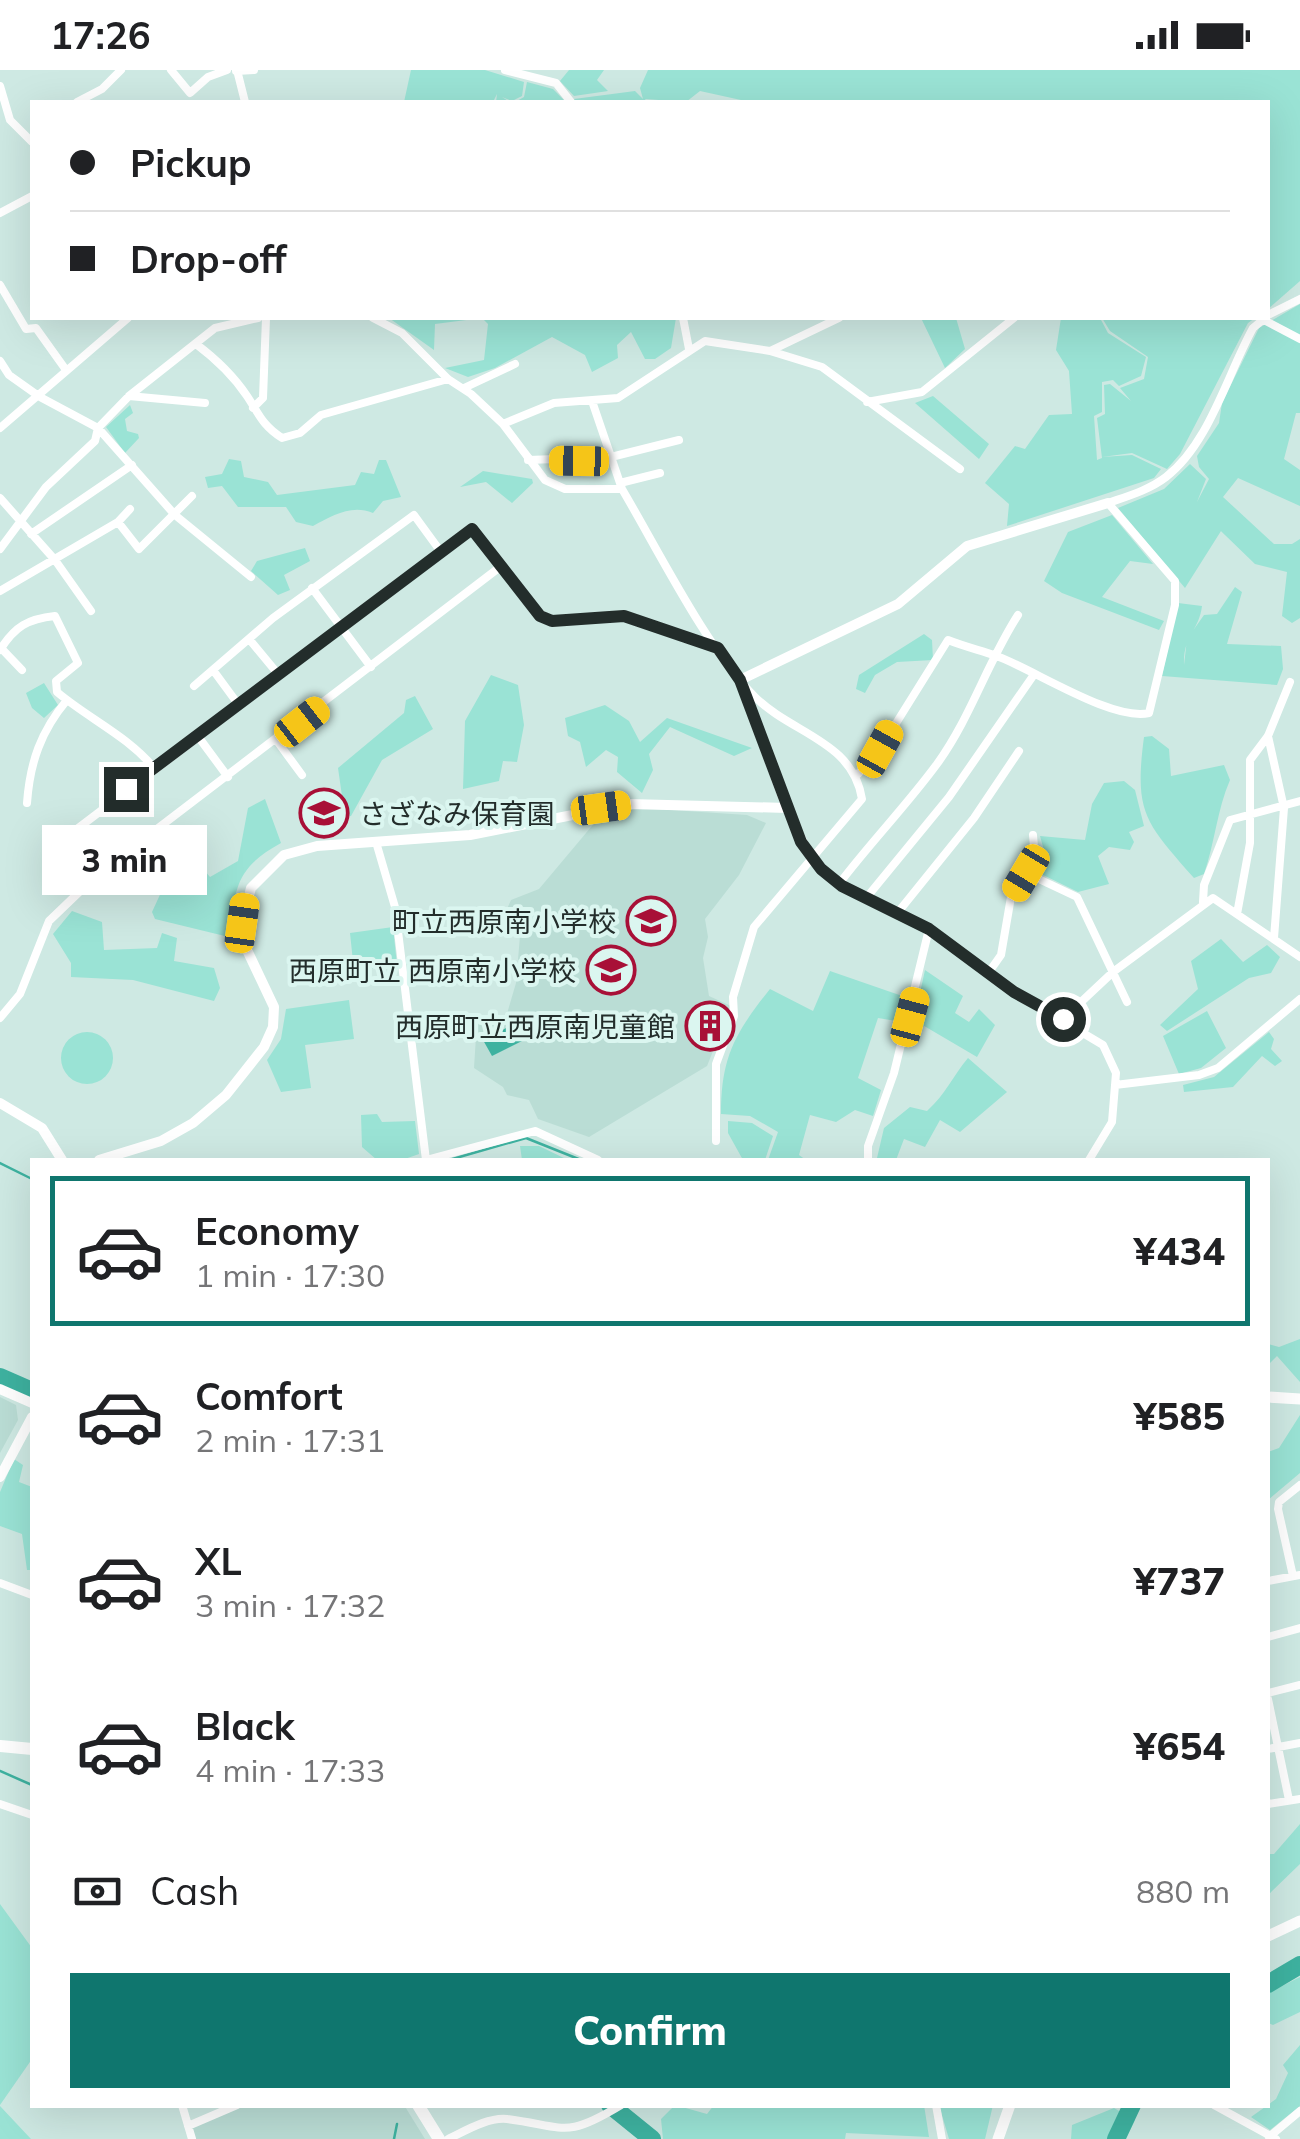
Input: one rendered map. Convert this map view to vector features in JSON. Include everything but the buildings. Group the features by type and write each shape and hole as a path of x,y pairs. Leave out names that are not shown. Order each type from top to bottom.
{"main road":[{"path":"1270,1397 1300,1399"},
{"path":"0,1746 30,1748"},
{"path":"1270,1935 1300,1921"},
{"path":"420,2108 439,2139"},
{"path":"998,2139 1009,2108"}],"street":[{"path":"81,100 102,88 121,70"},
{"path":"171,70 190,93 208,76 254,70"},
{"path":"233,70 244,100"},
{"path":"505,70 556,83 569,100"},
{"path":"0,86 10,120 28,130"},
{"path":"0,126 10,120"},
{"path":"0,212 30,197"},
{"path":"0,286 26,329 36,328 66,370"},
{"path":"1270,314 1300,299"},
{"path":"0,428 126,320"},
{"path":"0,549 20,519 95,441 98,428 130,396 215,328 249,320"},
{"path":"252,408 263,398 266,320"},
{"path":"377,320 402,333 448,379 464,388 503,424 545,480 565,489 621,486 660,473"},
{"path":"683,320 689,348"},
{"path":"770,351 834,320"},
{"path":"867,402 922,392 1012,320"},
{"path":"740,680 898,604 967,546 1153,486 1176,468 1204,425 1253,328 1262,320"},
{"path":"1270,320 1300,339"},
{"path":"503,424 554,403 618,398 705,341 770,351 822,367 960,469"},
{"path":"196,344 221,363 259,422 282,438 300,433 321,416 336,410 448,379"},
{"path":"0,361 9,374 40,397 98,428 175,515 251,577"},
{"path":"464,388 515,364"},
{"path":"130,396 206,403"},
{"path":"592,401 621,486 740,680 774,715 810,732 858,774 862,799 754,927 732,997 734,1016 716,1064 716,1141"},
{"path":"528,460 611,457 679,440"},
{"path":"31,534 132,464"},
{"path":"118,522 139,549 192,496"},
{"path":"0,498 56,560 91,611"},
{"path":"858,774 880,749 948,640 1138,716 1149,713 1175,604 1175,581 1108,503"},
{"path":"0,591 118,522 130,510"},
{"path":"194,686 312,588 414,515 441,552"},
{"path":"98,874 73,832 472,529 532,608 552,621 624,616 718,648"},
{"path":"0,1018 20,994 49,921 98,874 500,567"},
{"path":"312,588 371,667"},
{"path":"839,884 936,765 968,715 1018,615"},
{"path":"22,670 0,649 16,627 31,619 55,616 78,663 54,686 93,722 136,745 154,769"},
{"path":"250,639 278,674"},
{"path":"213,670 238,704"},
{"path":"868,898 950,797 1033,676"},
{"path":"740,680 787,808 812,859 839,884 929,929 1103,1045 1114,1066 1112,1122 1090,1158"},
{"path":"1237,914 1250,817 1250,760 1268,736 1290,682"},
{"path":"27,803 36,750 48,724 67,700"},
{"path":"197,735 228,777"},
{"path":"1268,736 1284,808 1274,938"},
{"path":"277,740 302,775"},
{"path":"899,912 974,818 1019,751"},
{"path":"1203,902 1204,885 1230,820 1300,801"},
{"path":"105,1158 161,1140 193,1123 226,1095 264,1047 273,1028 274,1007 248,950 242,923 245,902 264,871 299,849 470,834 629,804 787,808"},
{"path":"989,972 1001,954 1011,897 1035,858 1033,834"},
{"path":"376,842 394,907 426,1158"},
{"path":"1026,873 1078,897 1127,1002"},
{"path":"1063,1019 1113,972 1171,933 1203,902 1213,898 1299,953 1300,938"},
{"path":"868,1158 868,1146 917,990 929,929"},
{"path":"1115,1085 1199,1075 1218,1068 1300,998"},
{"path":"0,1103 42,1128 61,1158"},
{"path":"432,1158 516,1132 535,1131 594,1158"},
{"path":"0,1389 30,1401"},
{"path":"0,1477 30,1420"},
{"path":"1270,1581 1297,1575 1278,1508 1300,1484"},
{"path":"0,1583 30,1593"},
{"path":"1270,1636 1300,1628"},
{"path":"1270,1695 1300,1685"},
{"path":"1270,1706 1290,1800"},
{"path":"1270,1749 1300,1744"},
{"path":"1270,1804 1300,1798"},
{"path":"0,1804 30,1815"},
{"path":"183,2108 192,2139"},
{"path":"188,2126 230,2108"},
{"path":"448,2139 504,2118 568,2137 585,2134 618,2108"},
{"path":"937,2108 942,2139"},
{"path":"1219,2108 1271,2138 1300,2112"},
{"path":"468,2130 474,2139"}],"shaded area":[{"path":"411,70 485,70 524,82 522,96 514,100 496,100 497,94 494,100 404,100"},
{"path":"569,70 604,70 597,80 608,91 574,96 560,81"},
{"path":"648,70 1300,70 1300,281 1270,307 1270,100 741,100 700,91 689,100 574,99 635,91 643,99 640,88"},
{"path":"527,82 553,89 564,100 519,100 524,97"},
{"path":"1300,304 1300,413 1296,413 1284,459 1300,470 1300,506 1238,478 1223,497 1274,544 1292,544 1300,539 1300,618 1292,623 1282,616 1287,572 1255,564 1221,531 1185,588 1118,508 1164,489 1190,464 1206,479 1197,502 1209,479 1199,467 1197,456 1219,423 1222,403 1259,328"},
{"path":"392,320 466,320 435,324 434,350"},
{"path":"484,320 676,320 671,348 655,359 645,359 631,332 617,345 618,358 592,372 585,355 552,337 495,368 468,377 445,368 484,360 488,324"},
{"path":"922,320 957,320 965,349 945,368"},
{"path":"1061,320 1101,320 1108,333 1146,357 1141,376 1119,386 1113,380 1102,382 1102,412 1094,416 1097,460 1102,458 1097,418 1105,414 1104,385 1110,384 1131,401 1120,388 1144,379 1148,357 1110,331 1103,320 1252,320 1180,454 1167,469 1132,453 1102,457 1132,455 1161,469 1154,478 1007,526 1009,504 985,483 1015,446 1025,449 1049,415 1072,414 1069,371 1056,350"},
{"path":"933,396 989,444 979,459 915,403"},
{"path":"130,405 133,413 125,419 127,431 139,438 125,453 106,427"},
{"path":"229,459 241,461 244,477 268,482 277,495 355,485 361,472 374,474 379,460 386,460 401,497 383,501 373,513 349,511 313,526 296,522 286,507 238,507 222,486 208,488 205,477 222,474"},
{"path":"483,471 532,479 533,483 512,503 486,482 460,487"},
{"path":"1112,515 1153,564 1130,561 1102,597 1164,621 1159,630 1062,593 1044,581 1068,532"},
{"path":"305,548 310,561 284,575 290,590 278,595 251,571 257,561"},
{"path":"1235,587 1242,592 1227,644 1281,646 1283,669 1277,685 1162,676 1178,603 1202,606 1194,629 1204,615 1217,614"},
{"path":"924,634 932,640 933,660 897,662 875,675 865,693 856,689 859,675"},
{"path":"491,675 518,685 524,725 517,762 503,761 499,781 463,789 465,721"},
{"path":"44,683 58,705 44,718 32,708 26,693"},
{"path":"415,696 433,729 382,760 351,816 345,817 338,768 404,713 406,700"},
{"path":"605,705 629,721 640,742 667,718 752,748 734,756 670,727 649,754 653,770 642,793 617,772 618,757 606,750 586,767 580,742 568,736 565,718"},
{"path":"1152,736 1169,749 1171,776 1224,765 1230,780 1204,874 1194,878 1164,843 1147,815 1141,763 1144,737"},
{"path":"1124,781 1135,790 1144,826 1129,832 1134,842 1130,850 1109,847 1098,856 1109,884 1078,892 1037,872 1045,854 1040,836 1085,840 1092,804 1104,783"},
{"path":"265,799 281,843 255,861 240,881 233,938 155,919 152,912 170,873 195,859 210,877 238,861 248,808"},
{"name":"西原町立 西原南小学校","path":"641,808 747,815 766,823 739,875 705,919 708,937 703,958 709,996 731,1006 707,1066 589,1137 538,1119 529,1100 507,1095 503,1087 474,1068 477,1021 482,1016 506,1017 516,983 520,936 507,909 511,900 539,889 602,814"},
{"path":"72,911 102,922 104,950 157,948 162,933 177,938 174,961 214,968 220,988 214,1001 133,980 71,977 71,963 53,934"},
{"path":"393,927 397,965 354,971 350,933"},
{"path":"1221,939 1243,962 1267,945 1280,957 1271,973 1249,978 1167,1031 1160,1025 1198,989 1191,961"},
{"path":"925,970 963,996 955,1013 969,1022 979,1009 995,1025 977,1057 914,1020"},
{"path":"830,971 908,998 902,1022 878,1018 858,1078 881,1090 873,1116 855,1110 836,1122 810,1115 799,1155 803,1158 769,1158 778,1132 750,1116 721,1114 727,1061 739,1033 770,989 813,1011"},
{"path":"349,1000 354,1039 305,1045 311,1088 281,1092 267,1060 281,1039 286,1009"},
{"path":"1207,1011 1226,1048 1201,1068 1179,1074 1163,1036"},
{"path":"516,1023 524,1040 492,1056 483,1040"},
{"path":"87,1032 106,1039 113,1058 106,1077 87,1084 68,1077 61,1058 68,1039"},
{"path":"1269,1032 1274,1039 1271,1049 1282,1061 1275,1066 1262,1056 1233,1087 1184,1092 1183,1085 1214,1077"},
{"path":"968,1058 1007,1092 960,1132 940,1120 925,1147 904,1139 897,1158 877,1158 884,1128 910,1107 927,1111"},
{"path":"377,1114 382,1122 415,1121 419,1154 375,1158 362,1147 361,1115"},
{"path":"728,1121 752,1123 773,1136 766,1158 742,1158 728,1133"},
{"path":"520,1146 539,1146 564,1158 522,1158"},
{"path":"1300,1339 1300,1382 1277,1356 1270,1363 1270,1345 1279,1347"},
{"path":"0,1397 16,1405 18,1420 0,1453"},
{"path":"1300,1415 1300,1473 1270,1498 1270,1451 1279,1448"},
{"path":"14,1459 23,1465 19,1482 30,1486 30,1570 22,1534 0,1526 0,1492"},
{"path":"1300,1824 1300,1864 1270,1893 1270,1854"},
{"path":"0,1904 30,1945 30,2062 0,2105"},
{"path":"1300,1977 1300,2012 1270,2024 1270,1992"},
{"path":"1300,2045 1300,2106 1270,2130 1251,2117 1270,2108 1276,2099 1288,2073 1283,2065"},
{"path":"0,2106 31,2139 0,2139"},
{"path":"237,2108 406,2108 425,2139 196,2139 192,2127"},
{"path":"672,2108 707,2114 712,2108 924,2108 929,2137 846,2133 845,2139 663,2139 661,2119"},
{"path":"940,2108 992,2108 985,2139 949,2139"},
{"path":"1114,2108 1135,2120 1126,2139 1071,2139 1072,2125"}],"waterway":[{"path":"456,1158 526,1138 576,1158"},
{"path":"0,1163 30,1178"},
{"path":"0,1377 30,1390"},
{"path":"0,1771 30,1784"},
{"path":"1270,1983 1300,1965"},
{"path":"614,2108 652,2139"},
{"path":"1116,2139 1131,2108"},
{"path":"394,2139 397,2124"}],"place":[{"name":"さざなみ保育園","path":"324,813"},
{"name":"町立西原南小学校","path":"651,921"},
{"name":"西原町立 西原南小学校","path":"611,970"},
{"name":"西原町立西原南児童館","path":"710,1026"}],"route":[{"path":"126,789 472,529 540,616 552,621 624,616 718,648 740,680 801,842 821,869 842,886 929,929 1014,992 1063,1019"}]}
